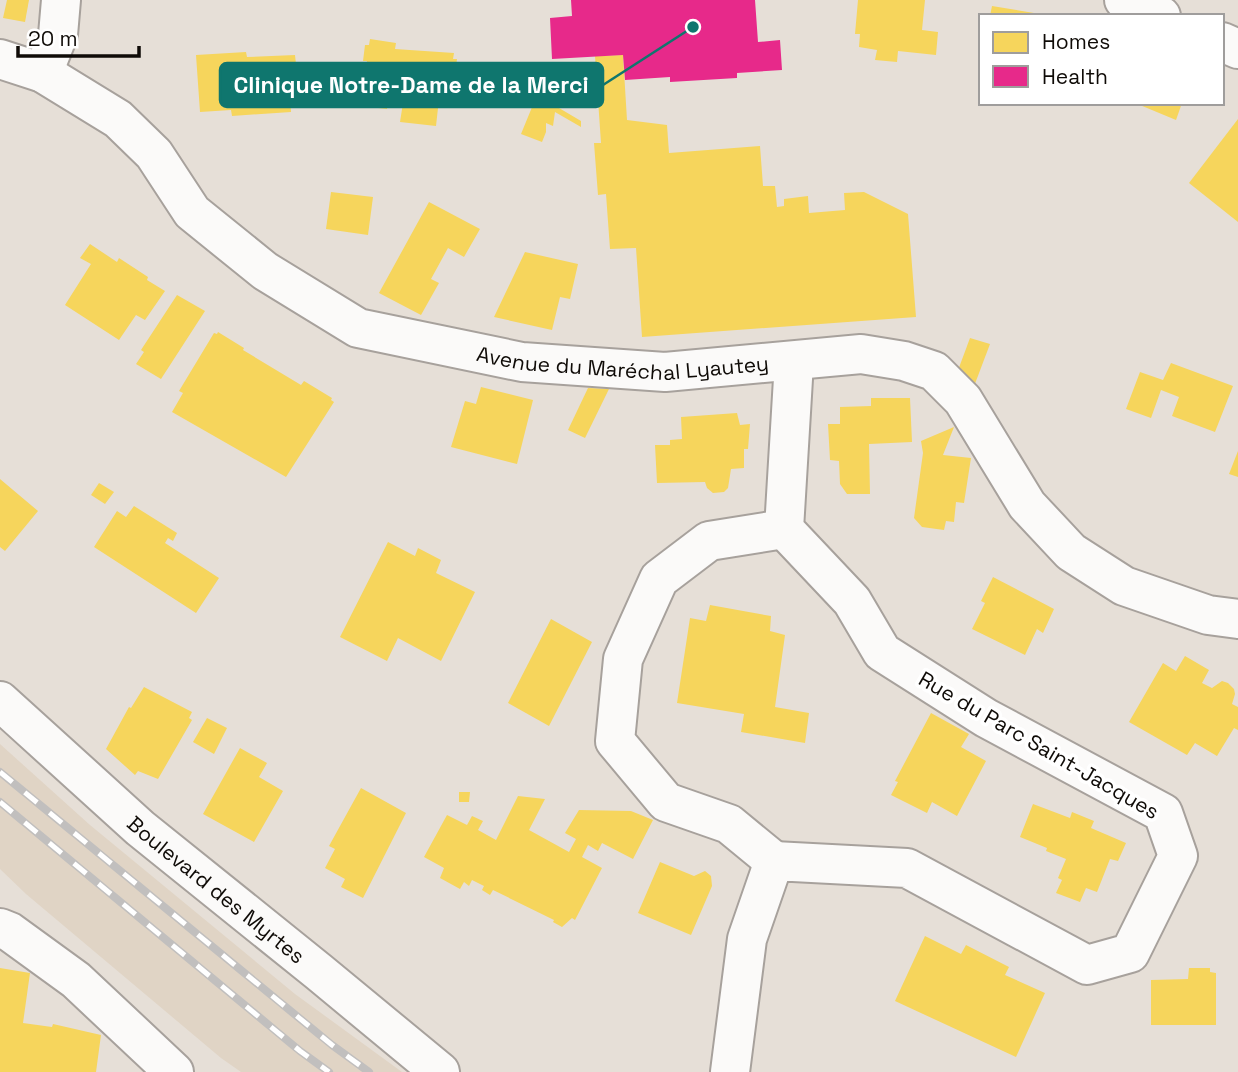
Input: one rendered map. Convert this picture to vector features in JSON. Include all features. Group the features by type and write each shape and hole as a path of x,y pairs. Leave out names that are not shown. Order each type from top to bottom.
{"street":[{"path":"43,73 58,35 61,0"},
{"path":"1124,0 1156,14"},
{"name":"Avenue du Maréchal Lyautey","path":"0,59 43,73 118,118 154,154 192,212 265,271 358,328 522,362 665,372 861,355 904,360 934,371 963,400 1027,505 1071,552 1124,586 1208,615 1238,619"},
{"path":"730,1072 747,939 774,861 729,824 666,802 615,741 623,659 659,579 709,541 783,529 794,362"},
{"name":"Rue du Parc Saint-Jacques","path":"774,861 907,868 1087,965 1130,954 1178,856 1163,813 986,718 883,652 852,601 783,529"},
{"name":"Boulevard des Myrtes","path":"0,701 140,828 440,1072"},
{"path":"0,928 10,932 76,980 174,1072"}],"shaded area":[{"path":"0,744 90,825 295,994 402,1072 241,1072 221,1058 26,894 0,869"}],"building: Homes":[{"path":"7,0 29,0 25,22 3,18"},
{"path":"858,0 925,0 922,30 938,32 936,55 898,51 897,62 875,60 877,50 859,47 860,34 855,34"},
{"path":"992,6 1040,14 990,14"},
{"path":"370,39 396,43 395,49 454,53 453,59 457,59 455,74 451,74 450,78 437,77 435,89 440,90 436,126 400,122 403,103 388,101 387,109 361,106 364,83 355,82 357,64 366,65 367,61 363,61 365,45 369,45"},
{"path":"246,52 247,57 295,55 298,82 289,83 291,112 232,116 231,110 200,112 196,55"},
{"path":"623,55 627,120 667,125 669,153 760,146 763,186 775,186 777,207 784,206 784,199 808,196 809,213 845,210 844,193 864,192 908,214 916,317 642,337 636,248 610,249 606,194 598,195 594,143 601,143 595,56"},
{"path":"537,95 581,121 581,127 555,112 553,126 546,123 542,142 521,134"},
{"path":"1140,105 1181,105 1176,120"},
{"path":"1238,119 1238,222 1189,183"},
{"path":"331,192 373,197 368,235 326,229"},
{"path":"429,202 480,229 464,257 448,248 431,279 439,283 421,315 379,293"},
{"path":"90,244 117,262 119,258 165,291 145,320 136,315 119,340 65,305 91,264 80,258"},
{"path":"525,252 578,264 570,299 560,297 552,330 494,317"},
{"path":"177,295 205,311 161,379 136,364 144,352 141,350"},
{"path":"218,332 301,385 304,381 332,398 334,402 286,477 172,412 183,393 179,391 214,333"},
{"path":"970,338 990,344 973,389 957,373"},
{"path":"1171,363 1233,386 1215,432 1172,416 1179,397 1161,390 1151,418 1126,409 1140,372 1163,380"},
{"path":"481,387 533,400 517,464 451,447 465,401 476,404"},
{"path":"588,388 609,389 585,438 568,430"},
{"path":"871,398 910,398 912,442 869,444 870,494 847,494 840,484 839,461 830,460 828,424 840,424 840,407 871,406"},
{"path":"737,413 740,425 750,424 748,449 744,449 744,468 731,469 728,488 724,492 713,493 705,482 657,483 655,445 670,445 670,440 682,439 681,417"},
{"path":"954,427 943,455 971,458 964,503 956,502 954,522 946,521 944,530 922,527 914,518 923,453 921,441"},
{"path":"1238,451 1238,477 1229,474"},
{"path":"0,479 38,511 5,551 0,547"},
{"path":"99,483 114,492 105,504 91,495"},
{"path":"134,506 177,533 173,541 168,538 165,543 219,578 196,613 94,547 117,511 126,517"},
{"path":"388,542 415,556 418,548 441,560 436,573 475,592 441,661 398,638 387,661 340,637"},
{"path":"993,577 1054,609 1043,633 1037,629 1025,655 972,629 985,603 981,601"},
{"path":"710,605 771,616 770,631 785,635 775,707 809,713 805,743 741,732 744,714 677,703 690,618 706,621"},
{"path":"551,619 592,642 549,726 508,703"},
{"path":"1185,656 1209,670 1202,683 1212,688 1222,681 1234,689 1232,704 1238,707 1238,730 1234,728 1217,756 1195,743 1187,755 1129,722 1163,663 1176,671"},
{"path":"144,687 192,712 189,718 192,720 158,779 138,771 135,775 106,749 129,707 131,708"},
{"path":"931,713 969,734 961,747 986,761 957,816 932,802 927,813 891,795 898,782 895,781"},
{"path":"207,718 227,728 214,754 193,742"},
{"path":"240,748 267,763 259,777 283,791 254,842 203,814"},
{"path":"361,788 406,813 363,898 341,887 345,879 325,868 335,849 329,846"},
{"path":"459,792 470,792 469,802 459,802"},
{"path":"518,796 545,799 529,830 569,852 576,839 565,833 579,810 631,811 653,820 633,859 602,843 598,851 588,845 582,857 602,868 575,920 572,918 562,927 553,922 554,920 493,890 490,895 482,890 484,886 472,880 469,886 464,882 460,889 440,878 444,868 424,857 447,815 467,825 472,816 483,821 478,830 496,840"},
{"path":"1033,804 1070,818 1072,812 1094,821 1091,828 1126,843 1118,861 1110,859 1097,892 1086,888 1080,902 1056,893 1062,880 1058,878 1066,859 1020,837"},
{"path":"660,862 694,876 705,871 711,876 712,886 691,935 638,913"},
{"path":"925,936 961,954 966,945 1009,967 1005,975 1045,993 1016,1057 895,1001"},
{"path":"0,968 30,973 23,1023 52,1027 53,1024 101,1035 96,1072 0,1072"},
{"path":"1189,968 1210,968 1210,972 1216,973 1216,1025 1151,1025 1151,980 1188,979"}],"building: Health":[{"path":"571,0 755,0 758,42 780,40 782,70 737,73 737,78 670,82 670,77 625,80 623,55 552,59 550,18 572,16"}],"railway":[{"path":"0,772 332,1045 369,1072"},
{"path":"0,802 300,1051 329,1072"}],"place":[{"name":"Clinique Notre-Dame de la Merci","path":"693,27"}]}
